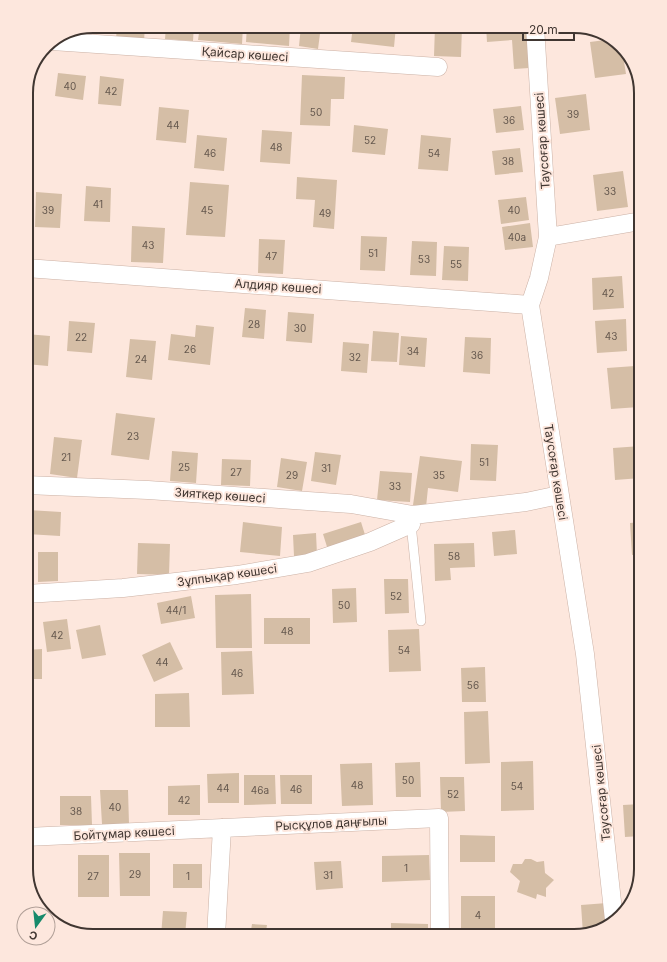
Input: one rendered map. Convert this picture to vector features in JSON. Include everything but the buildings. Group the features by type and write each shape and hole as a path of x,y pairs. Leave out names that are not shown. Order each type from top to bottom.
{"street":[{"name":"Тауcоғар көшесі","path":"535,33 548,237 539,278 530,304 559,495 586,654 613,914"},
{"name":"Қайсар көшесі","path":"61,43 438,67"},
{"path":"548,237 634,222"},
{"name":"Алдияр көшесі","path":"33,268 530,304"},
{"name":"Зияткер көшесі","path":"33,485 148,490 344,504 412,520"},
{"path":"412,520 526,502 559,495"},
{"name":"Зұлпықар көшесі","path":"33,594 123,588 222,577 308,563 370,542 412,520"},
{"name":"Рысқұлов даңғылы","path":"222,828 439,818 440,929"},
{"path":"216,929 222,828"},
{"name":"Бойтұмар көшесі","path":"33,837 222,828"}],"lane":[{"path":"412,520 421,621"}]}
